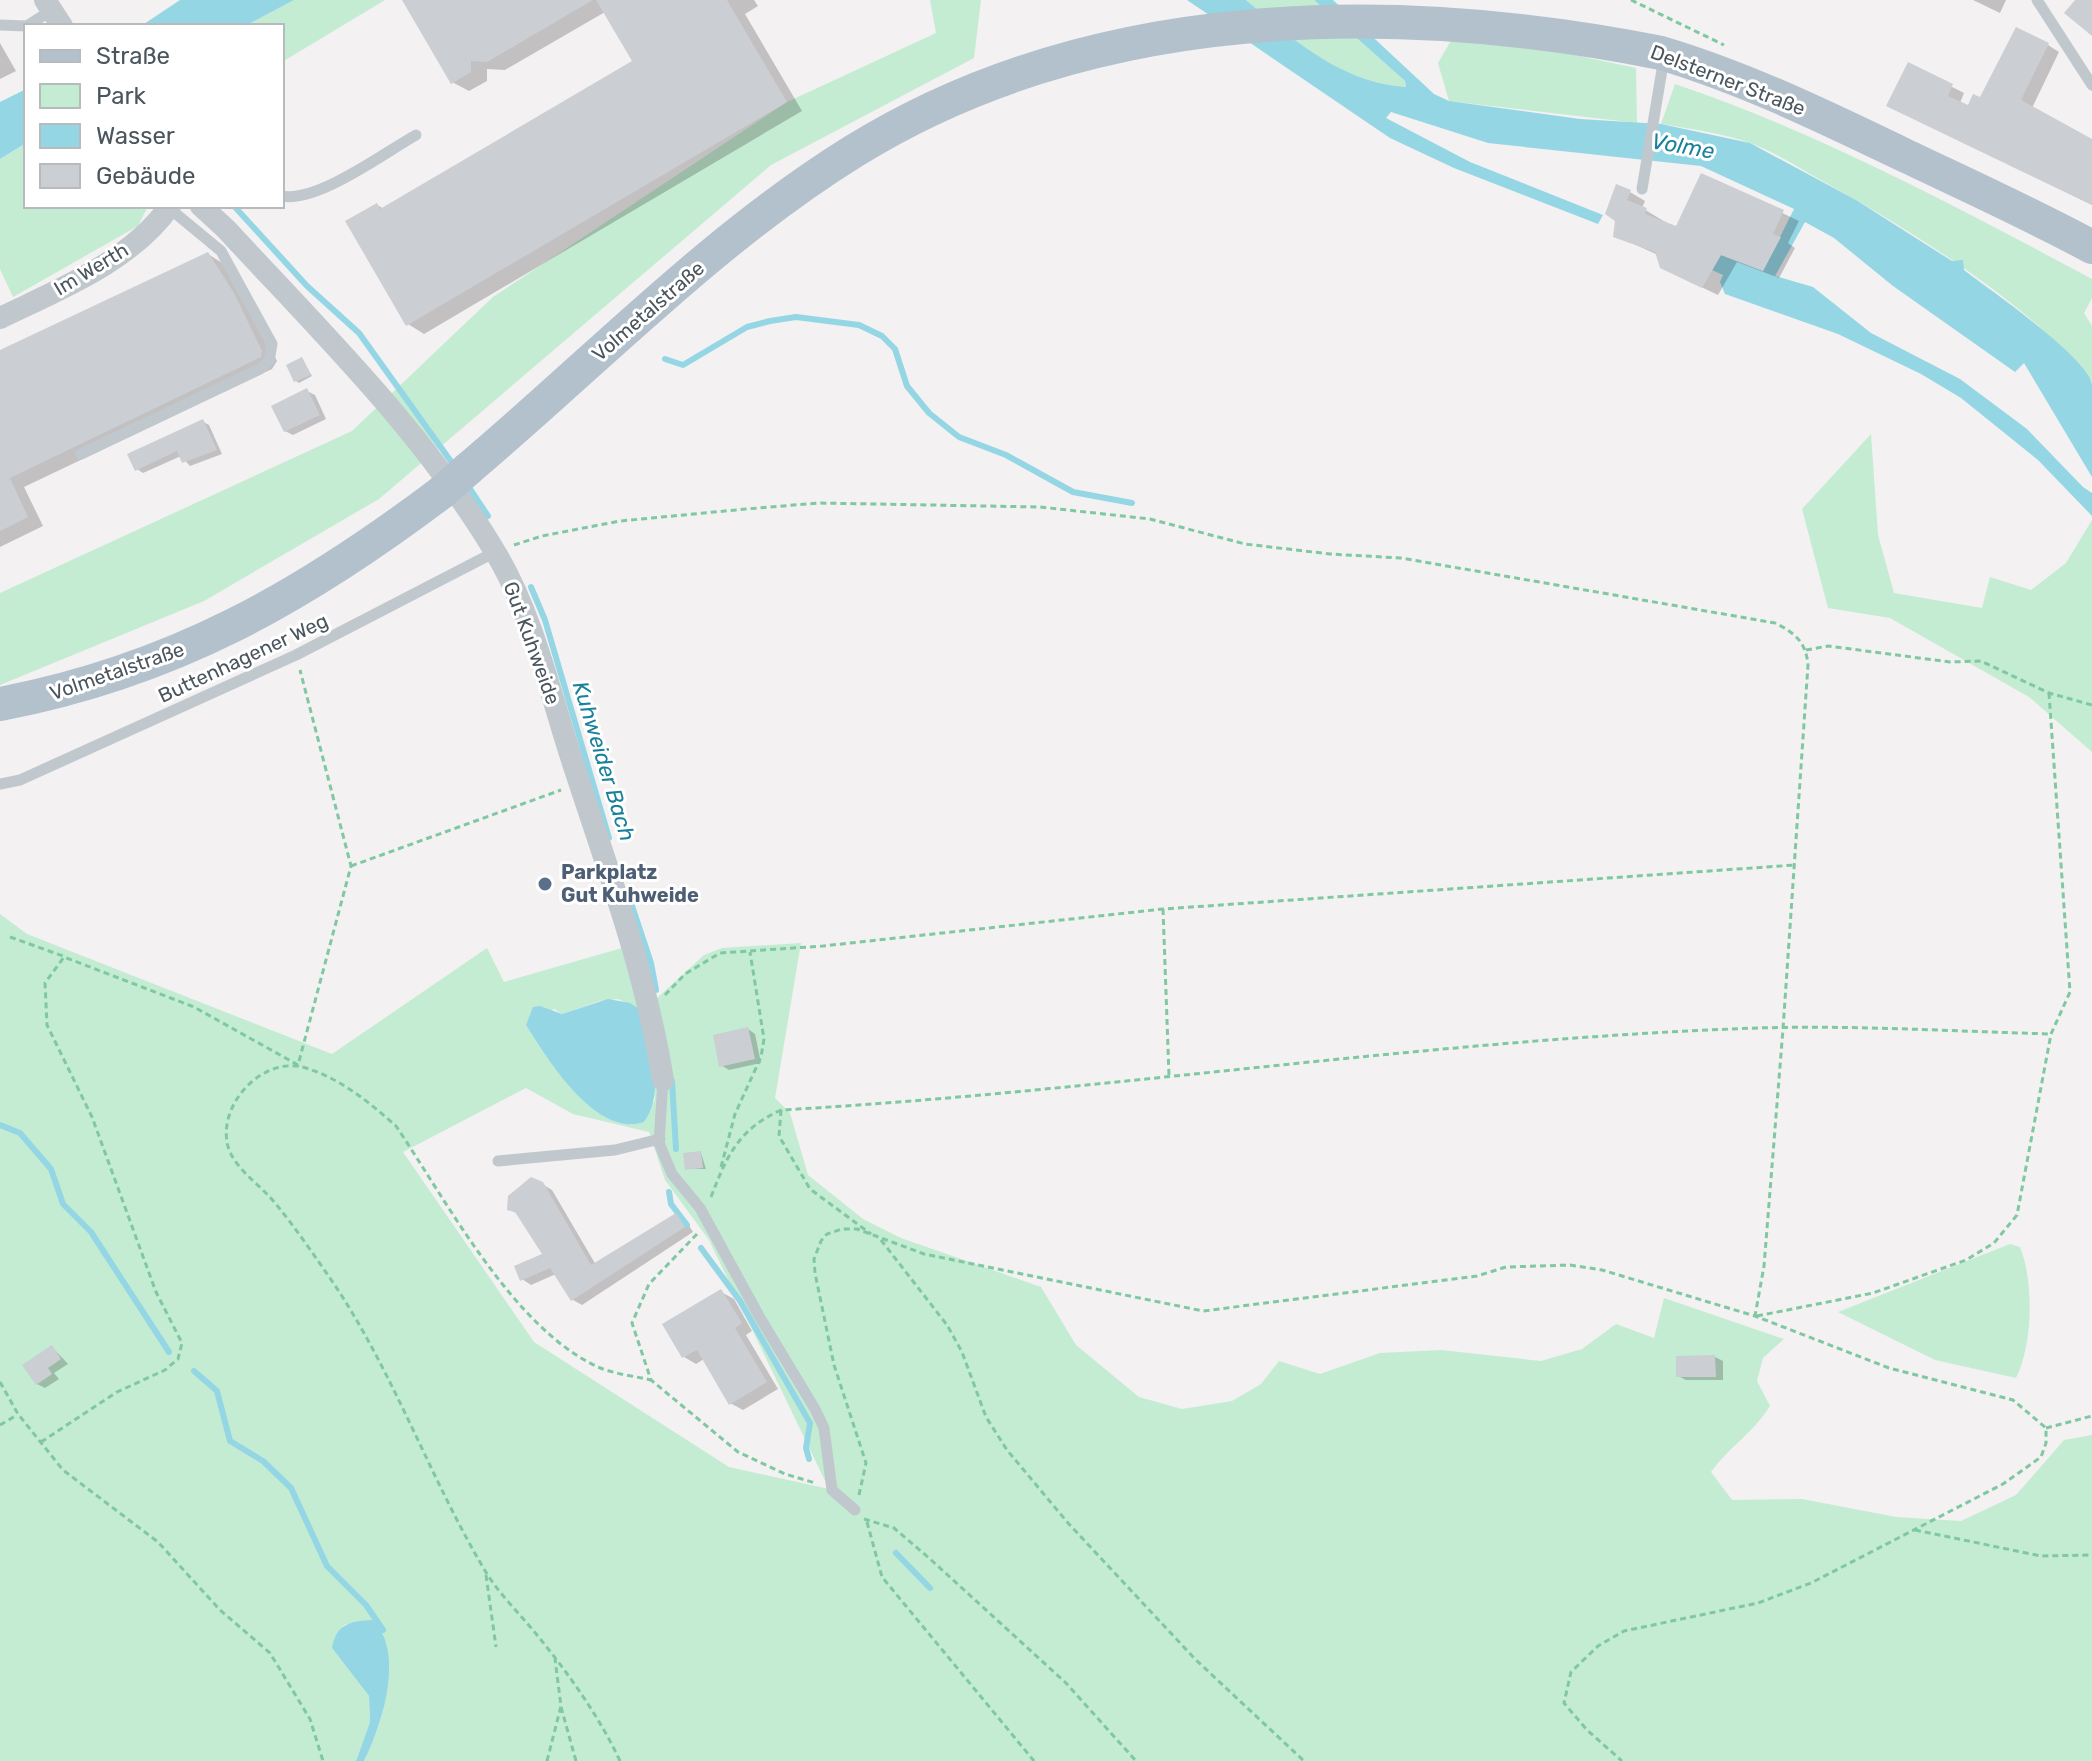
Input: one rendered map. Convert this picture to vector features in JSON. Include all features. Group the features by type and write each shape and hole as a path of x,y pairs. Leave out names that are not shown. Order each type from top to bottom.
{"main road":[{"name":"Volmetalstraße","path":"0,704 63,692 158,661 258,616 367,549 442,492 744,229 870,141 946,101 1053,57 1117,38 1202,23 1336,7"},
{"name":"Delsterner Straße","path":"1336,7 1373,7 1507,20 1573,31 1662,66 1725,75 1838,123 2092,247"}],"street":[{"name":"Im Werth","path":"0,318 109,262 144,237 169,208"},
{"name":"Gut Kuhweide","path":"203,208 395,411 436,462 512,582 651,1009 663,1080"}],"lane":[{"path":"2037,0 2092,85"},
{"path":"30,24 53,12"},
{"path":"0,25 24,26"},
{"path":"1642,189 1662,66"},
{"path":"284,196 297,198 310,193 416,135"},
{"path":"81,454 260,369 269,361 272,344 221,251 171,208"},
{"name":"Buttenhagener Weg","path":"0,784 20,780 296,655 495,552"},
{"path":"663,1080 660,1139 672,1174 700,1208 824,1428 832,1490 855,1510"},
{"path":"498,1161 615,1150 660,1139"}],"path":[{"path":"495,552 542,536 620,521 746,509 819,503 1040,507 1150,519 1245,544 1401,558 1775,623 1794,633 1806,650 1795,865 1764,1266 1755,1316"},
{"path":"1806,650 1828,646 1888,651 1950,662 1981,661 2049,693 2092,705"},
{"path":"296,655 351,866 298,1065"},
{"path":"1755,1316 1885,1289 1966,1260 1994,1243 2017,1215 2051,1034 2070,992 2049,693"},
{"path":"351,866 580,784"},
{"path":"651,1009 703,961 720,953 1163,909 1795,865"},
{"path":"1163,909 1169,1076"},
{"path":"10,937 194,1007 298,1065 346,1086 396,1126 505,1287 541,1329 571,1352 601,1368 651,1380 738,1452 785,1474 832,1490"},
{"path":"700,1208 710,1199 735,1114 761,1057 764,1039 750,951"},
{"path":"41,1442 117,1392 165,1370 178,1359 182,1343 156,1292 92,1117 47,1025 45,983 64,957"},
{"path":"719,1175 742,1136 757,1121 781,1110 1074,1089 1169,1076 1577,1039 1728,1029 2051,1034"},
{"path":"298,1065 266,1072 246,1085 226,1118 227,1144 240,1166 275,1202 333,1283 411,1422 445,1498 486,1573 555,1657 610,1738 620,1761"},
{"path":"781,1110 779,1136 810,1189 880,1240 947,1325 962,1352 986,1417 1007,1450 1068,1523 1195,1659 1304,1761"},
{"path":"651,1380 632,1323 649,1284 708,1222"},
{"path":"1034,1761 882,1577 867,1522 855,1510 866,1463 834,1365 817,1295 814,1259 827,1234 842,1229 857,1229 924,1254 1203,1311 1477,1276 1506,1267 1570,1265 1602,1270 1755,1316 1889,1368 2013,1400 2046,1428 2046,1443 2041,1457 2003,1484 1785,1595 1624,1631 1580,1659 1571,1672 1564,1703 1587,1730 1622,1761"},
{"path":"0,1382 18,1414 63,1470 158,1542 220,1610 270,1653 310,1719 323,1761"},
{"path":"0,1425 18,1414"},
{"path":"2046,1428 2092,1416"},
{"path":"867,1522 894,1528 929,1558 1066,1683 1136,1761"},
{"path":"1914,1530 1981,1541 2041,1556 2092,1555"},
{"path":"486,1573 496,1647"},
{"path":"555,1657 561,1706 576,1761"},
{"path":"547,1761 561,1706"}],"green space":[{"path":"294,0 385,0 284,61 284,24 249,24"},
{"path":"930,0 981,0 974,58 771,165 379,499 204,601 0,685 0,593 352,431 493,297 787,102 936,33"},
{"path":"1246,0 1314,0 1405,81 1406,87 1383,84 1339,68 1300,44"},
{"path":"1457,30 1636,68 1637,123 1449,101 1438,63"},
{"path":"1675,84 1729,103 1835,148 2092,279 2092,298 2084,313 2092,326 2092,382 2039,326 2005,298 1894,223 1760,147 1717,134 1661,124"},
{"path":"24,144 24,208 147,208 138,226 13,297 0,269 0,159"},
{"path":"1871,434 1878,535 1894,593 1982,608 1990,577 2031,590 2066,563 2092,520 2092,752 2029,697 1890,618 1828,608 1802,509"},
{"path":"0,914 27,934 332,1054 487,948 504,982 622,948 655,1000 704,955 722,948 801,943 775,1098 790,1113 808,1175 863,1219 901,1238 1041,1287 1076,1345 1139,1397 1182,1409 1232,1401 1261,1384 1279,1361 1320,1374 1380,1353 1441,1350 1541,1361 1582,1349 1616,1324 1654,1338 1664,1298 1784,1339 1763,1358 1757,1381 1770,1406 1711,1472 1732,1500 1802,1499 1896,1517 1961,1521 2016,1495 2064,1440 2092,1435 2092,1761 364,1761 380,1722 385,1691 382,1660 371,1620 344,1625 332,1648 369,1696 370,1722 356,1761 0,1761","holes":["618,999 641,1010 655,1099 644,1122 627,1124 609,1119 592,1107 560,1075 526,1025 554,1009 562,1014 600,1001","526,1088 573,1114 649,1132 665,1180 709,1240 829,1489 729,1467 534,1342 403,1152"]},
{"path":"2010,1244 2020,1247 2025,1261 2030,1313 2026,1348 2016,1378 1935,1360 1838,1312"}],"water":[{"path":"180,0 294,0 249,24 144,24"},
{"name":"Volme","path":"1187,0 1246,0 1300,44 1339,68 1383,84 1406,87 1405,81 1314,0 1333,0 1434,94 1449,101 1580,119 1661,124 1750,143 1856,200 1952,261 1963,260 1964,270 2056,341 2086,372 2092,384 2092,477 2024,363 2015,372 1893,286 1834,238 1805,222 1775,276 1813,287 1871,333 1960,379 2027,429 2092,493 2092,516 2038,460 1961,398 1921,374 1838,334 1725,294 1720,282 1723,275 1712,270 1721,255 1763,271 1794,209 1701,166 1488,143 1391,112 1386,118 1470,162 1603,215 1598,224 1454,168 1390,138"},
{"path":"24,90 24,144 0,159 0,102"},
{"path":"608,999 630,1003 641,1010 655,1082 651,1109 644,1122 626,1124 609,1119 592,1108 560,1075 526,1025 533,1007 540,1006 562,1014"},
{"path":"372,1620 382,1633 388,1650 388,1689 371,1746 364,1761 356,1761 370,1722 369,1696 332,1648 340,1629"}],"building":[{"path":"402,0 593,0 487,62 471,61 471,72 451,84"},
{"path":"596,0 727,0 787,102 406,326 345,221 377,203 380,209 632,61"},
{"path":"2075,0 2092,0 2092,36 2064,13"},
{"path":"2016,27 2049,43 2021,100 2092,139 2092,205 1886,106 1908,62 1953,84 1948,96 1968,105 1973,94 1980,97"},
{"path":"1701,173 1784,210 1773,234 1781,237 1763,271 1721,255 1702,288 1660,268 1655,252 1613,237 1615,221 1605,214 1616,184 1631,190 1627,200 1647,208 1645,214 1676,226"},
{"path":"208,252 234,293 262,351 261,357 10,478 28,517 0,531 0,350"},
{"path":"302,357 311,375 294,382 286,365"},
{"path":"307,388 320,415 284,432 271,406"},
{"path":"203,419 217,450 182,463 177,451 135,471 127,454"},
{"path":"748,1027 755,1059 719,1067 713,1035"},
{"path":"701,1151 703,1168 685,1170 683,1153"},
{"path":"531,1177 543,1182 591,1265 676,1213 685,1227 571,1301 550,1268 520,1281 514,1266 542,1254 515,1212 507,1210 508,1196"},
{"path":"721,1289 742,1323 735,1328 767,1382 729,1405 697,1350 682,1358 662,1324"},
{"path":"52,1345 61,1359 48,1368 52,1374 36,1385 22,1365"},
{"path":"1715,1355 1716,1377 1676,1377 1676,1356"}],"waterway":[{"name":"Kuhweider Bach","path":"236,208 307,286 359,333 455,467"},
{"path":"665,359 683,365 747,327 770,321 796,317 859,325 882,336 895,349 907,386 929,413 959,437 1006,455 1073,492 1132,503"},
{"name":"Kuhweider Bach","path":"468,486 488,516"},
{"name":"Kuhweider Bach","path":"531,587 545,620 609,838"},
{"name":"Kuhweider Bach","path":"628,894 651,963 656,990"},
{"name":"Kuhweider Bach","path":"672,1081 676,1149"},
{"path":"0,1125 20,1133 51,1169 63,1204 91,1232 169,1352"},
{"name":"Kuhweider Bach","path":"669,1192 671,1204 687,1225"},
{"name":"Kuhweider Bach","path":"701,1248 740,1301 810,1423 806,1448 809,1459"},
{"path":"194,1371 217,1391 230,1441 263,1461 291,1488 327,1566 366,1605 383,1630"},
{"name":"Kuhweider Bach","path":"896,1553 930,1588"}],"place":[{"name":"Parkplatz Gut Kuhweide","path":"545,884"}]}
